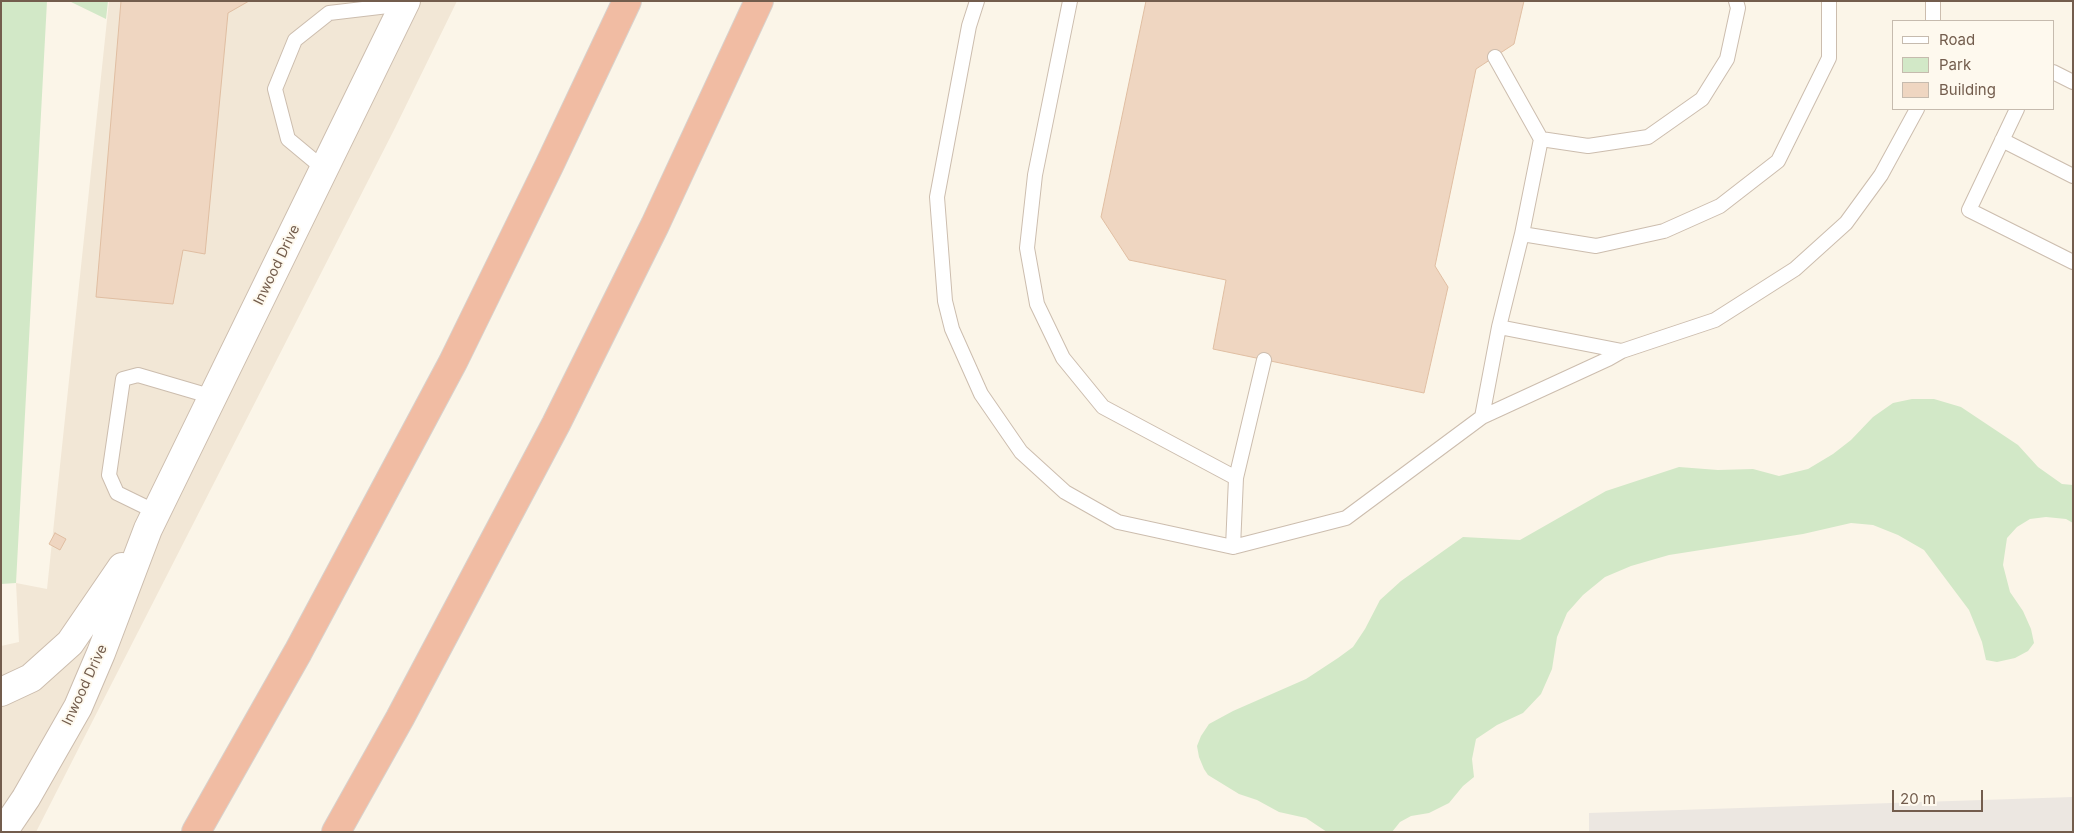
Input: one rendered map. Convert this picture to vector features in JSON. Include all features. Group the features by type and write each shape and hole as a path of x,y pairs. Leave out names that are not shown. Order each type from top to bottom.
{"highway":[{"path":"196,832 298,652 448,370 550,166 627,1"},
{"path":"336,832 409,700 556,424 655,225 759,1"}],"street":[{"name":"Inwood Drive","path":"3,832 26,798 78,707 152,521 406,2"},
{"name":"Inwood Drive","path":"1,692 31,678 70,642 152,521"}],"lane":[{"path":"977,1 969,26 937,197 945,301 952,329 981,394 1021,452 1066,492 1118,522 1233,547 1346,518 1482,417 1622,350 1715,320 1795,269 1846,223 1881,176 1916,110"},
{"path":"1070,1 1034,175 1027,248 1037,304 1063,358 1103,407 1236,478"},
{"path":"1541,139 1588,146 1648,137 1702,99 1727,58 1738,8 1736,1"},
{"path":"1522,234 1596,246 1664,231 1720,206 1778,160 1829,58 1830,1"},
{"path":"1933,1 1933,20"},
{"path":"324,169 288,139 275,89 295,40 329,13 406,2"},
{"path":"1482,417 1499,327 1522,234 1541,139 1495,57"},
{"path":"2054,72 2073,82"},
{"path":"2017,110 1969,210 2073,262"},
{"path":"2002,140 2073,176"},
{"path":"1499,327 1622,350"},
{"path":"1233,547 1236,478 1264,360"},
{"path":"152,521 117,493 109,475 124,379 138,375 213,398"}],"shaded area":[{"path":"109,1 457,1 395,128 36,832 1,832 1,646 19,642 16,583 47,589"},
{"path":"2073,797 2073,832 1589,832 1589,813"}],"green space":[{"path":"1,1 47,1 16,583 1,584"},
{"path":"69,1 108,1 106,19"},
{"path":"1912,399 1934,399 1961,407 2018,445 2038,467 2062,484 2073,485 2073,523 2066,519 2046,517 2030,519 2017,527 2007,538 2003,565 2010,592 2023,611 2031,629 2034,643 2028,651 2015,658 1997,662 1986,660 1982,642 1969,610 1924,550 1898,535 1873,525 1851,523 1803,534 1669,555 1631,566 1605,577 1583,595 1567,613 1557,637 1552,669 1541,694 1523,713 1497,725 1476,739 1472,759 1474,777 1463,786 1449,803 1429,813 1411,816 1400,822 1392,832 1327,832 1306,818 1279,812 1257,800 1239,794 1208,775 1204,769 1197,746 1209,724 1233,711 1306,679 1353,647 1380,600 1401,581 1463,537 1520,540 1606,491 1679,467 1718,470 1753,469 1779,476 1808,469 1833,454 1851,440 1873,417 1893,403"}],"building":[{"path":"121,1 249,1 228,13 205,254 183,250 173,304 96,297"},
{"path":"1146,1 1524,1 1514,44 1476,69 1435,266 1448,287 1424,393 1213,349 1226,280 1129,260 1101,217"},
{"path":"55,533 66,539 60,550 49,544"}]}
